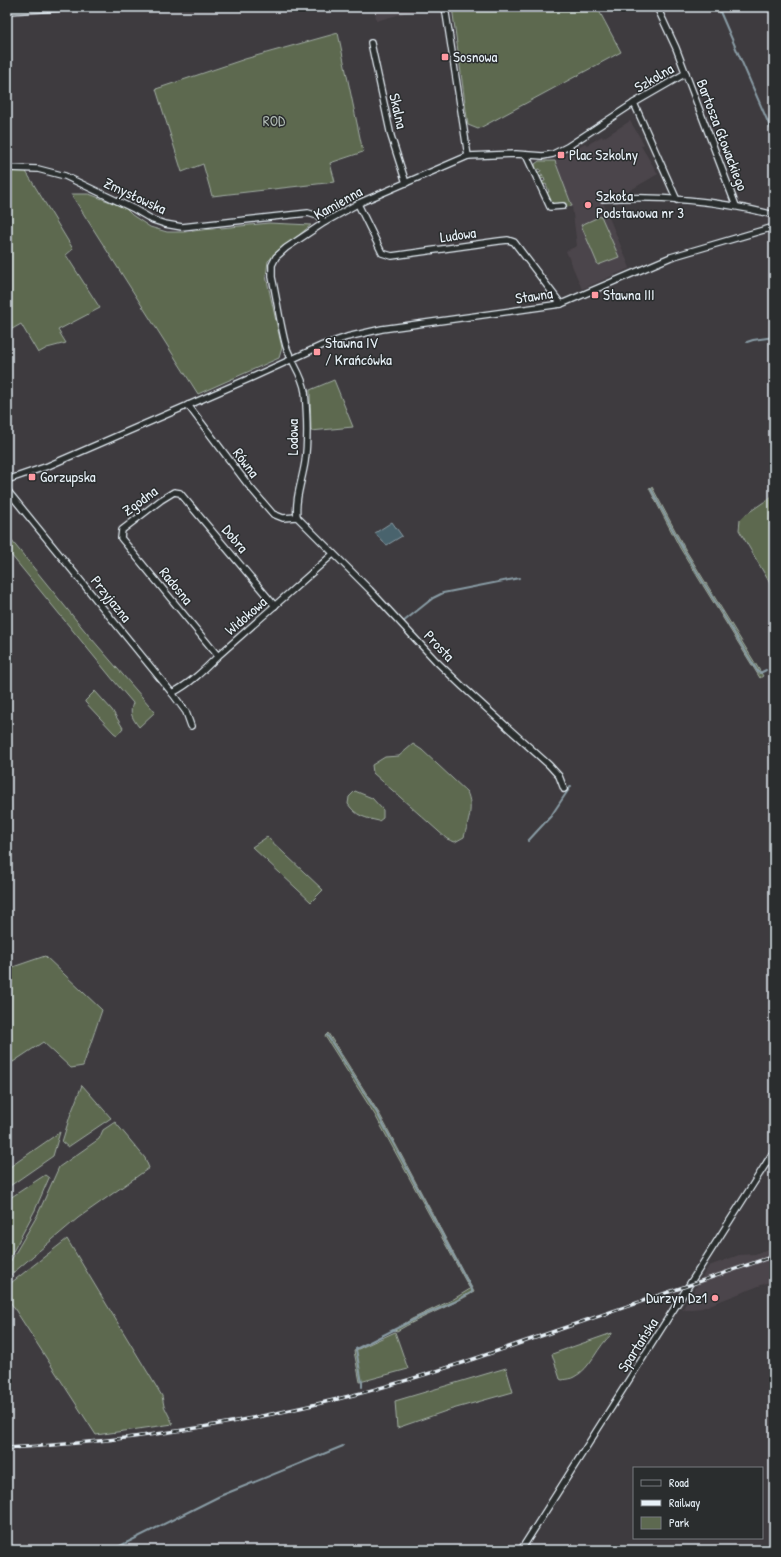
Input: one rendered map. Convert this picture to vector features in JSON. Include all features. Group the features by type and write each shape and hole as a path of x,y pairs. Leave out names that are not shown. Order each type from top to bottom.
{"street":[{"path":"7,11 78,7"},
{"path":"445,7 468,156"},
{"name":"Bartosza Głowackiego","path":"657,7 667,26 686,73 736,206"},
{"name":"Skalna","path":"371,44 391,136 406,183"},
{"name":"Szkolna","path":"526,155 543,156 553,154 567,147 634,103 686,73"},
{"path":"634,103 677,200"},
{"path":"526,155 550,207 563,206"},
{"name":"Kamienna","path":"291,359 286,346 272,277 272,265 276,257 286,248 325,222 358,204 468,156 526,155"},
{"name":"Zmysłowska","path":"7,168 38,169 65,176 134,209 153,220 172,226 182,227 308,213 318,216 325,222"},
{"path":"603,199 650,198 677,200 736,206 774,215"},
{"name":"Ludowa","path":"358,204 382,252 386,255 392,256 508,240 514,242 561,304"},
{"name":"Stawna","path":"291,359 323,345 363,333 561,304 671,257 774,227"},
{"path":"7,480 48,466 291,359"},
{"name":"Lodowa","path":"291,359 301,377 303,385 306,422 306,456 296,504 297,517"},
{"name":"Równa","path":"188,405 249,486 273,514 283,518 297,517"},
{"name":"Przyjazna","path":"7,490 172,693 186,712 191,726"},
{"name":"Zgodna","path":"122,530 161,500 174,492"},
{"name":"Dobra","path":"174,492 180,493 275,606"},
{"name":"Prosta","path":"297,517 390,611 441,666 549,765 559,776 564,789"},
{"name":"Radosna","path":"122,530 122,538 218,656"},
{"name":"Widokowa","path":"172,693 199,674 333,554"},
{"name":"Spartańska","path":"521,1550 774,1152"}],"shaded area":[{"path":"375,7 426,7 376,21"},
{"name":"Szkoła Podstawowa nr 3","path":"630,121 644,144 641,146 658,174 622,195 602,197 603,203 630,268 582,289 566,251 577,246 572,206 555,161 585,143 587,145 602,136 603,138"},
{"path":"774,1247 774,1280 702,1308 682,1310 709,1266 739,1255 755,1254"}],"green space":[{"path":"452,7 597,7 621,52 478,129 468,125"},
{"name":"ROD","path":"338,33 363,152 330,163 335,182 212,196 203,164 182,172 156,89 245,59"},
{"path":"539,161 555,161 572,206 566,207 565,204 554,205 545,193 549,192 546,184 542,185 541,182 545,181 544,178 539,180 538,177 543,176 542,174 538,175 536,173 541,171 540,169 535,170 535,164"},
{"path":"7,170 25,170 73,249 66,255 100,308 58,330 66,343 47,348 38,353 21,324 7,332"},
{"path":"71,194 89,194 124,207 132,215 150,227 167,232 183,232 269,223 311,225 268,261 266,276 282,348 279,358 198,394"},
{"path":"601,216 619,257 598,265 581,225"},
{"path":"334,380 353,427 311,431 310,390"},
{"path":"652,487 685,549 763,676 760,678 680,548 649,488"},
{"path":"774,495 774,590 739,530 740,520 745,515"},
{"path":"7,535 85,631 155,712 139,727 132,715 131,710 133,703 7,550"},
{"path":"95,691 112,710 123,728 117,735 85,702"},
{"path":"413,744 422,750 467,792 470,803 469,820 464,837 455,842 447,839 373,773 372,765 385,757 399,756"},
{"path":"355,791 372,798 383,810 383,818 379,821 374,820 361,816 354,811 348,804 349,797"},
{"path":"267,837 323,890 311,902 252,847"},
{"path":"45,956 102,1010 83,1066 71,1068 43,1042 7,1066 7,969"},
{"path":"328,1033 380,1115 474,1292 397,1331 394,1330 470,1289 375,1115 325,1036"},
{"path":"82,1085 111,1118 68,1147 62,1142"},
{"path":"115,1122 145,1158 149,1168 78,1218 7,1278 7,1267 37,1216 59,1167 99,1139 103,1130"},
{"path":"60,1132 53,1156 7,1188 7,1169"},
{"path":"45,1175 49,1178 35,1210 7,1263 7,1200"},
{"path":"67,1239 162,1396 164,1406 173,1424 96,1435 7,1297 7,1286"},
{"path":"395,1332 408,1369 360,1382 354,1351"},
{"path":"612,1333 585,1369 571,1378 560,1379 552,1354"},
{"path":"506,1368 513,1392 449,1410 397,1428 395,1401"}],"water":[{"path":"392,522 402,536 387,545 375,533"}],"waterway":[{"path":"718,7 774,136"},
{"path":"747,342 774,337"},
{"path":"651,489 683,549 758,672 760,673 766,670"},
{"path":"403,622 433,598 443,593 519,578"},
{"path":"528,841 551,816 571,786"},
{"path":"327,1035 377,1113 472,1290 472,1292 454,1302 417,1318 356,1349 362,1387"},
{"path":"112,1550 220,1496 343,1446"}],"railway":[{"path":"7,1448 98,1441 188,1429 277,1413 365,1392 460,1363 774,1256"}],"place":[{"name":"Sosnowa","path":"445,57"},
{"name":"Plac Szkolny","path":"561,155"},
{"name":"Szkoła Podstawowa nr 3","path":"588,205"},
{"name":"Stawna III","path":"595,295"},
{"name":"Stawna IV / Krańcówka","path":"317,352"},
{"name":"Gorzupska","path":"32,477"},
{"name":"Durzyn Dz1","path":"715,1298"}]}
